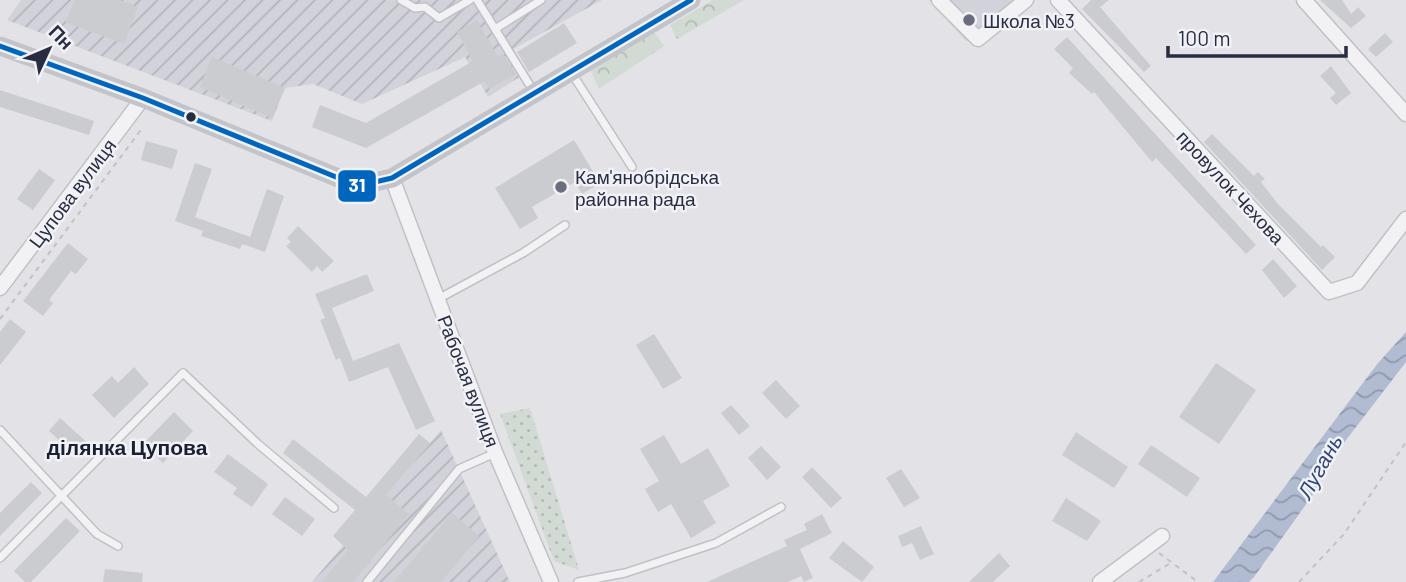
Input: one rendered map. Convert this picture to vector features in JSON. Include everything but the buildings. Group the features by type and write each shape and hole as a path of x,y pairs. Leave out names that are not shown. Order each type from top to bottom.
{"street":[{"path":"0,46 143,98 358,186 391,178 691,0"},
{"path":"939,0 978,39 1026,0"},
{"name":"провулок Чехова","path":"1058,0 1329,292 1357,283 1406,219"},
{"path":"1304,0 1406,114"},
{"name":"Цупова вулиця","path":"0,288 143,98"},
{"name":"Рабочая вулиця","path":"391,178 495,452 551,582"},
{"path":"1100,582 1162,536"}],"lane":[{"path":"401,0 415,8 425,7 439,18 470,0"},
{"path":"477,0 534,93"},
{"path":"495,29 541,0"},
{"path":"571,71 632,167"},
{"path":"438,299 523,253 565,225"},
{"path":"0,558 183,373 258,444 334,508"},
{"path":"0,430 97,534 118,546"},
{"path":"368,582 459,469 495,452"},
{"path":"578,582 625,573 716,543 781,507"}],"path":[{"path":"0,319 143,127"},
{"path":"1298,582 1344,534 1406,442"},
{"path":"1139,582 1170,563 1198,582"}],"shaded area":[{"path":"21,0 602,0 506,53 521,76 488,97 465,57 362,104 313,84 285,88 272,121 7,20"},
{"name":"Школа №3","path":"929,0 1014,0 966,41"},
{"path":"441,430 510,582 312,582"}],"green space":[{"path":"713,0 744,0 677,39 670,25"},
{"path":"654,32 664,46 599,89 591,71"},
{"path":"530,408 579,570 554,561 500,414"}],"water":[{"name":"Лугань","path":"1406,332 1406,362 1333,457 1312,496 1254,577 1249,582 1213,582 1378,363"}],"transit line":[{"name":"31","path":"0,46 143,98 358,186 392,178 691,0"}],"place":[{"name":"Школа №3","path":"969,20"},
{"name":"Кам'янобрідська районна рада","path":"561,187"}],"district":[{"name":"ділянка Цупова","path":"127,446"}]}
